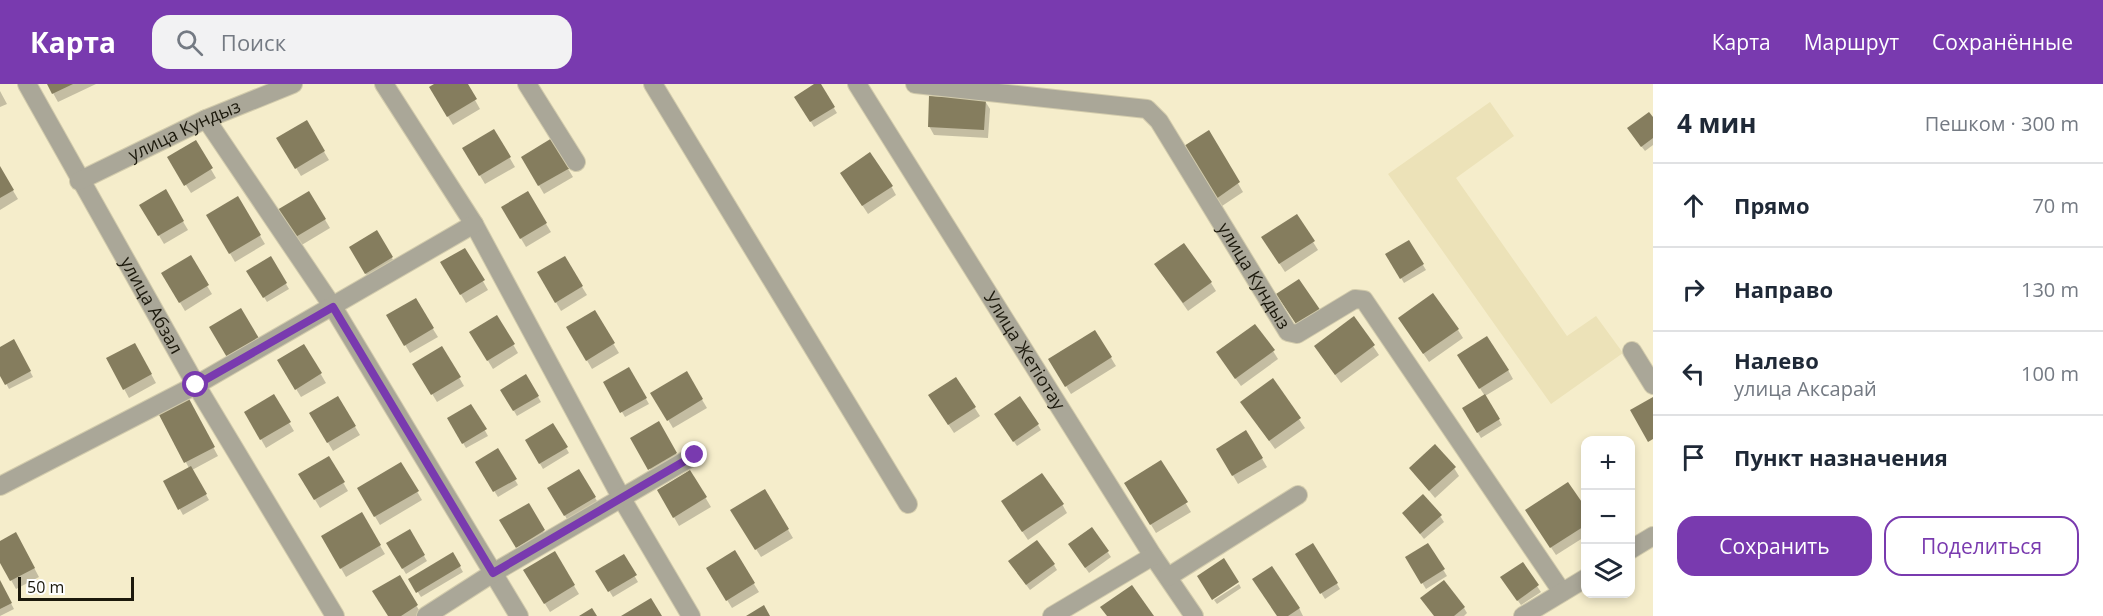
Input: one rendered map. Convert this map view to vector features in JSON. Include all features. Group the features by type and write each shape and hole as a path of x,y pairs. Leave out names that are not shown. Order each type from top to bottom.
{"street":[{"name":"улица Абзал","path":"27,84 79,181 196,385 335,616"},
{"name":"улица Кундыз","path":"79,181 206,119 293,84"},
{"path":"384,84 474,224 622,498 691,616"},
{"path":"527,84 576,162"},
{"path":"652,84 908,504"},
{"name":"Улица Жетіотау","path":"857,84 1194,616"},
{"name":"улица Кундыз","path":"915,84 981,87 1147,109 1159,121 1288,332 1297,334 1355,299 1364,300 1562,592"},
{"path":"206,119 333,307 519,616"},
{"path":"0,486 196,385 474,224"},
{"path":"1632,351 1653,385"},
{"path":"426,616 493,573 695,455"},
{"path":"1168,577 1298,495"},
{"path":"1635,547 1653,536"},
{"path":"1052,616 1154,556"},
{"path":"1523,616 1581,581"}],"shaded area":[{"path":"1490,102 1514,136 1456,178 1567,336 1596,316 1623,353 1551,404 1388,174"}],"building":[{"path":"47,84 73,84 52,94"},
{"path":"434,84 468,84 477,99 447,117 429,87"},
{"path":"814,84 821,84 835,107 810,122 794,97"},
{"path":"929,96 986,99 984,130 928,127"},
{"path":"1649,112 1653,117 1653,138 1641,147 1627,128"},
{"path":"307,120 325,151 295,169 276,138"},
{"path":"494,129 511,157 479,176 462,148"},
{"path":"1209,130 1240,182 1216,199 1184,146"},
{"path":"552,138 570,168 538,186 521,157"},
{"path":"196,140 213,168 184,186 167,157"},
{"path":"870,152 893,186 862,206 840,173"},
{"path":"0,166 14,190 0,198"},
{"path":"166,189 184,221 158,236 139,205"},
{"path":"309,191 326,219 294,238 277,210"},
{"path":"528,191 547,223 520,239 501,207"},
{"path":"238,196 261,235 229,254 206,215"},
{"path":"1297,214 1315,241 1279,264 1261,237"},
{"path":"377,230 393,257 365,274 349,247"},
{"path":"1409,240 1424,264 1400,279 1385,254"},
{"path":"1184,243 1212,282 1183,303 1154,264"},
{"path":"465,248 485,280 460,295 440,262"},
{"path":"191,255 209,285 179,303 161,273"},
{"path":"271,256 287,283 263,298 246,271"},
{"path":"565,256 583,286 555,303 537,272"},
{"path":"1299,279 1321,311 1298,327 1276,294"},
{"path":"1433,293 1459,329 1423,354 1398,318"},
{"path":"416,298 434,328 404,346 386,315"},
{"path":"241,308 260,340 228,359 209,327"},
{"path":"595,310 615,343 586,361 566,327"},
{"path":"497,315 515,344 487,361 469,332"},
{"path":"1354,316 1375,345 1335,375 1314,346"},
{"path":"1255,324 1275,350 1235,379 1216,352"},
{"path":"1095,330 1112,357 1065,387 1048,359"},
{"path":"1487,336 1509,370 1479,389 1457,355"},
{"path":"14,339 31,371 5,385 0,376 0,347"},
{"path":"135,343 152,374 123,390 106,358"},
{"path":"304,344 322,373 295,390 277,360"},
{"path":"442,346 461,377 431,395 412,364"},
{"path":"629,367 647,398 620,413 603,382"},
{"path":"687,371 703,399 667,421 650,393"},
{"path":"526,374 539,396 513,411 500,390"},
{"path":"956,377 976,407 948,425 928,395"},
{"path":"1273,378 1301,418 1269,441 1240,402"},
{"path":"274,394 291,422 260,440 244,412"},
{"path":"1485,394 1500,419 1477,433 1462,408"},
{"path":"187,395 215,447 184,463 157,411"},
{"path":"338,396 356,426 327,443 309,413"},
{"path":"1020,396 1039,424 1013,442 994,414"},
{"path":"1653,397 1653,439 1648,442 1630,410"},
{"path":"471,404 487,429 462,444 447,418"},
{"path":"659,421 677,453 648,470 630,438"},
{"path":"553,423 568,447 539,464 525,440"},
{"path":"1246,430 1263,458 1232,476 1216,449"},
{"path":"1435,444 1456,467 1429,491 1409,468"},
{"path":"498,448 517,479 493,492 475,462"},
{"path":"329,456 345,482 314,500 298,474"},
{"path":"1161,460 1188,502 1150,525 1124,483"},
{"path":"401,462 419,491 374,517 357,488"},
{"path":"191,466 207,494 178,510 163,481"},
{"path":"579,469 596,497 564,516 547,488"},
{"path":"690,470 707,497 673,518 657,490"},
{"path":"1042,473 1064,504 1022,532 1001,501"},
{"path":"1568,482 1581,501 1581,528 1550,548 1525,510"},
{"path":"765,489 789,529 755,550 730,510"},
{"path":"1423,494 1442,515 1420,534 1402,513"},
{"path":"529,503 545,530 516,548 499,520"},
{"path":"362,512 381,545 340,569 321,536"},
{"path":"1092,527 1109,551 1085,568 1068,544"},
{"path":"410,529 425,555 402,569 386,543"},
{"path":"16,532 35,568 10,581 0,563 0,541"},
{"path":"1037,540 1055,564 1026,585 1008,561"},
{"path":"1313,543 1338,583 1320,594 1295,554"},
{"path":"1428,543 1445,569 1421,584 1405,557"},
{"path":"735,550 755,583 726,601 706,568"},
{"path":"555,551 575,585 544,604 523,570"},
{"path":"453,552 461,566 416,593 408,579"},
{"path":"624,554 637,575 608,592 595,571"},
{"path":"1224,558 1239,582 1212,600 1197,576"},
{"path":"1523,562 1539,585 1517,601 1500,577"},
{"path":"1272,566 1300,608 1288,616 1277,616 1252,579"},
{"path":"400,575 418,605 401,616 388,616 372,591"},
{"path":"0,580 12,603 0,609"},
{"path":"1444,580 1465,607 1454,616 1434,616 1420,598"},
{"path":"1132,585 1154,616 1107,616 1100,607"},
{"path":"651,598 662,616 621,616"},
{"path":"764,605 770,616 746,616"},
{"path":"592,608 597,616 579,616"}],"route":[{"path":"196,385 333,307 493,573 695,455"}]}
